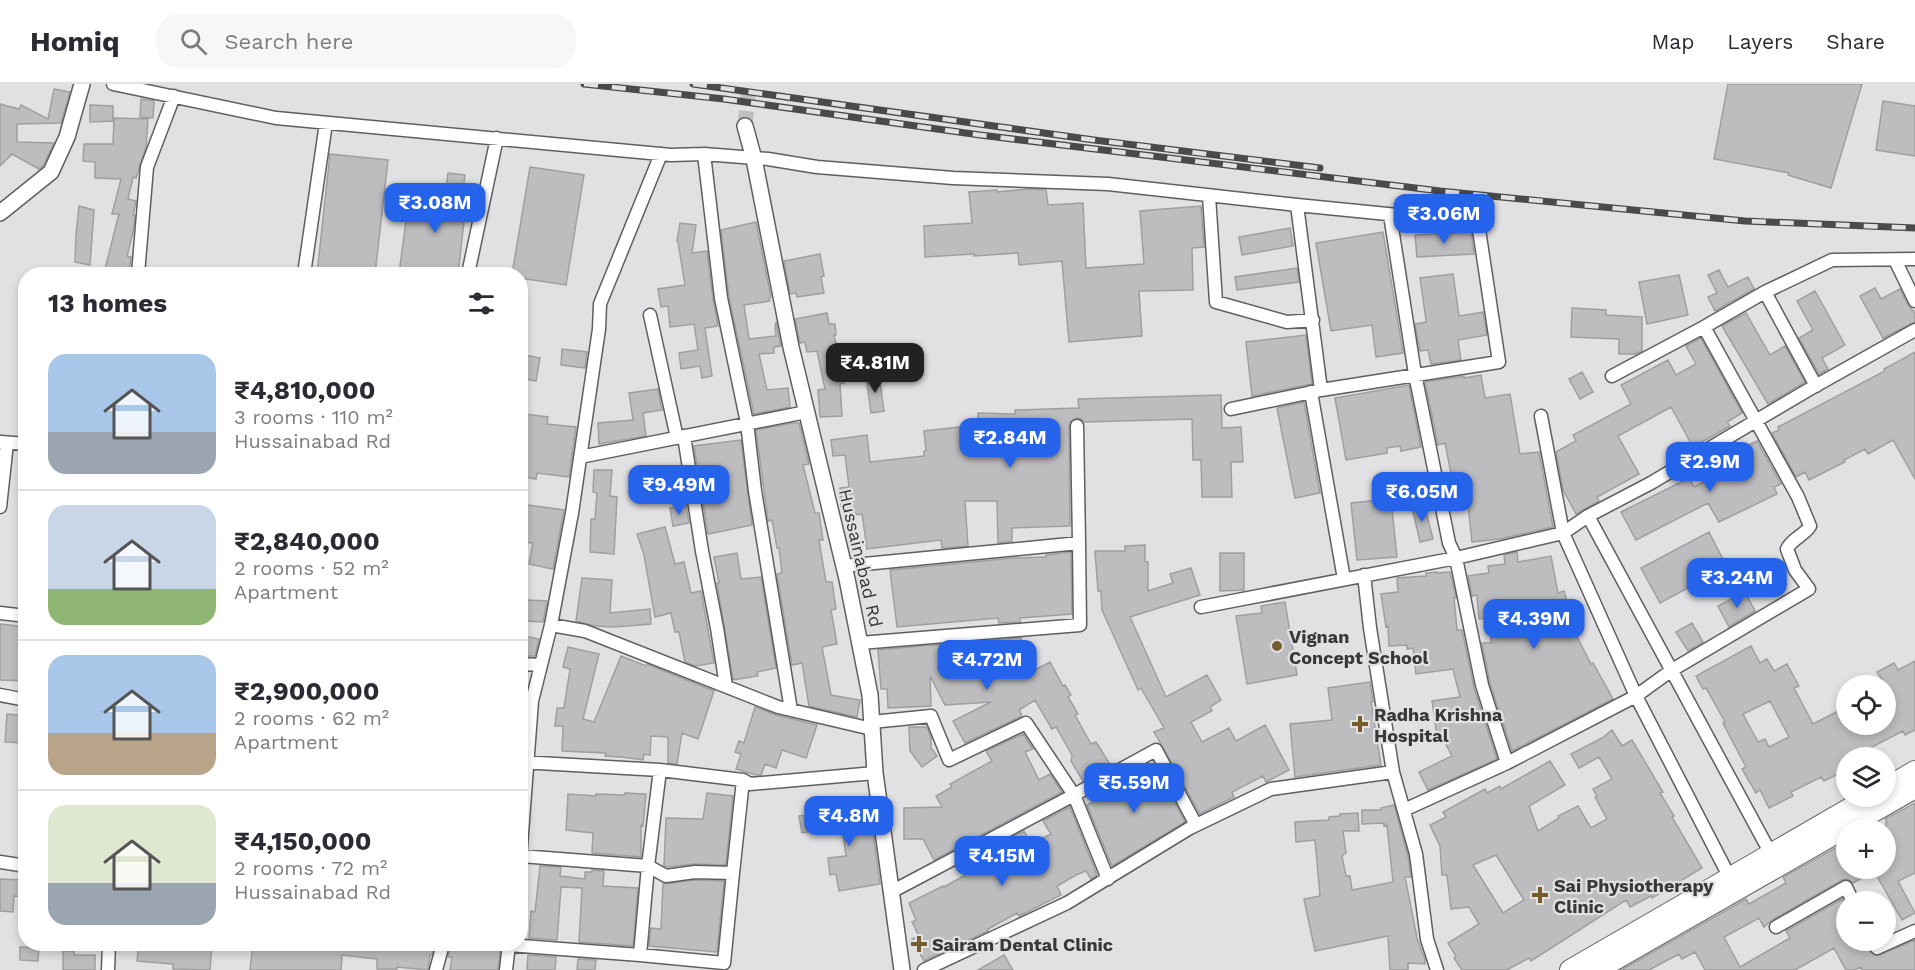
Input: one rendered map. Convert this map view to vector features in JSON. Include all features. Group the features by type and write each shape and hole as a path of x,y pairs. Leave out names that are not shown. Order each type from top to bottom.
{"main road":[{"path":"1896,782 1915,771"},
{"path":"1597,970 1915,788"},
{"path":"1570,970 1852,807"}],"street":[{"path":"0,213 51,172 67,136 82,84"},
{"path":"113,84 276,118 661,154 704,154 768,159 817,168 952,178 1108,184 1478,223 1499,362 1316,391 1231,409"},
{"path":"139,267 147,168 174,96"},
{"path":"305,267 326,123"},
{"name":"Hussainabad Rd","path":"745,126 754,159 791,347 844,566 870,695 875,773 902,970"},
{"path":"469,267 496,138"},
{"path":"528,728 532,701 552,625 572,513 600,304 661,154"},
{"path":"704,154 721,298 747,423 755,491 791,710"},
{"path":"1209,196 1216,302 1287,322 1313,320"},
{"path":"1297,205 1313,320 1316,391 1344,579"},
{"path":"1390,215 1415,374 1449,543 1456,558 1482,685 1508,763"},
{"path":"1612,376 1765,292 1832,260 1915,259"},
{"path":"1894,260 1915,301"},
{"path":"1765,292 1816,386"},
{"path":"650,315 681,437 726,686"},
{"path":"1404,810 1508,763 1636,696 1672,670 1809,589 1795,570 1787,549 1807,532 1810,526 1798,497 1704,327"},
{"path":"1201,607 1456,558 1563,533 1588,516 1651,483 1816,386 1914,332"},
{"path":"580,457 806,412"},
{"path":"1541,416 1563,533 1636,696 1730,878"},
{"path":"860,643 1080,625 1077,426"},
{"path":"0,507 4,442"},
{"path":"1588,516 1771,854"},
{"path":"844,566 1079,543"},
{"path":"1364,575 1393,772 1416,854 1427,939 1437,970"},
{"path":"0,612 18,615"},
{"path":"552,625 585,631 778,707 872,725 931,716 949,760 1026,723 1074,795 1108,879"},
{"path":"528,664 541,665"},
{"path":"0,695 18,698"},
{"path":"891,892 1156,750 1196,825"},
{"path":"528,762 660,770 743,780 750,784 875,773"},
{"path":"640,955 660,770"},
{"path":"924,970 1068,903 1196,825 1271,789 1393,772"},
{"path":"528,946 724,963 743,780"},
{"path":"528,858 648,866 666,876 695,872 733,873"},
{"path":"0,862 18,865"},
{"path":"1776,927 1836,893"},
{"path":"1896,940 1915,931"},
{"path":"108,970 109,951"},
{"path":"436,970 441,951"},
{"path":"506,970 508,951"}],"building":[{"path":"1728,84 1862,84 1831,188 1788,175 1789,173 1714,159"},
{"path":"54,89 70,92 61,123 17,124 17,142 54,143 43,166 39,169 12,154 0,166 0,104 19,109 21,105 48,119"},
{"path":"141,99 154,101 153,118 140,117"},
{"path":"1883,101 1915,106 1915,156 1876,150"},
{"path":"90,105 113,106 113,121 90,122"},
{"path":"114,118 148,119 146,147 136,178 133,177 128,199 136,201 133,232 127,256 131,257 130,267 106,267 119,214 112,214 121,179 95,178 95,162 83,161 84,144 113,144"},
{"path":"330,154 388,160 376,267 318,267"},
{"path":"530,167 584,175 566,285 528,279 528,267 513,267"},
{"path":"448,173 465,175 460,211 465,212 459,267 400,267 408,205 443,209"},
{"path":"1046,190 1048,205 1083,203 1086,268 1144,264 1140,211 1201,206 1204,247 1192,248 1193,290 1139,291 1142,336 1069,342 1062,261 1019,265 1018,253 925,257 924,226 972,223 969,192"},
{"path":"79,206 94,210 90,265 75,262"},
{"path":"756,222 771,297 770,301 744,305 749,339 776,336 776,322 781,346 774,347 774,353 759,354 767,390 788,388 790,407 754,414 729,297 721,230"},
{"path":"680,223 696,225 692,253 707,251 718,326 705,328 712,376 702,378 700,366 681,369 679,353 698,350 694,324 670,327 668,306 661,307 658,289 685,285 677,241"},
{"path":"1290,228 1293,246 1242,255 1239,237"},
{"path":"1383,232 1403,353 1376,357 1372,325 1331,331 1316,243"},
{"path":"1471,232 1474,254 1417,257 1415,235"},
{"path":"820,254 824,293 797,297 796,293 790,294 784,261"},
{"path":"1297,268 1299,282 1237,290 1235,277"},
{"path":"1719,270 1728,287 1748,277 1754,289 1715,311 1708,297 1717,293 1708,275"},
{"path":"1453,274 1459,316 1483,312 1487,335 1458,340 1461,360 1431,364 1428,350 1420,351 1415,324 1426,322 1420,278"},
{"path":"1679,275 1688,315 1647,324 1639,282"},
{"path":"1875,288 1881,299 1900,289 1915,313 1915,322 1883,338 1860,296"},
{"path":"1815,291 1845,345 1822,358 1828,369 1819,374 1799,338 1813,330 1797,301"},
{"path":"1572,308 1606,310 1606,315 1642,317 1642,351 1635,354 1619,354 1619,339 1571,337"},
{"path":"827,313 829,324 835,324 836,335 834,335 844,383 840,384 842,416 820,417 818,390 825,389 817,351 807,352 805,342 800,343 795,319"},
{"path":"1746,313 1770,355 1785,346 1805,382 1768,404 1722,326"},
{"path":"1306,335 1312,384 1252,396 1246,342"},
{"path":"1701,338 1742,413 1727,422 1730,426 1693,447 1671,407 1618,436 1639,474 1597,497 1599,501 1576,514 1563,490 1556,452 1576,441 1573,435 1631,404 1621,385 1668,360 1676,375 1696,364 1686,346"},
{"path":"562,349 587,352 585,368 561,365"},
{"path":"1915,352 1915,479 1893,440 1868,454 1865,449 1809,480 1805,472 1796,477 1772,433 1779,430 1778,427 1885,371 1884,369"},
{"path":"528,356 540,358 536,381 528,380"},
{"path":"1582,372 1593,392 1580,399 1569,379"},
{"path":"879,375 884,411 871,413 866,376"},
{"path":"1481,375 1485,398 1510,394 1520,454 1539,452 1553,527 1500,539 1472,542 1467,496 1456,498 1445,443 1438,445 1425,382"},
{"path":"1409,385 1421,447 1401,451 1400,446 1387,448 1387,453 1346,460 1335,398"},
{"path":"658,389 662,410 643,413 646,436 599,444 598,423 633,420 629,393"},
{"path":"1221,395 1222,428 1241,427 1243,462 1231,462 1232,497 1202,497 1201,460 1193,460 1192,419 1084,422 1076,418 1070,422 1069,426 1070,526 1012,528 1012,541 998,543 997,501 965,501 968,546 942,548 941,540 867,549 862,514 846,516 845,506 841,506 840,488 849,487 845,455 833,456 831,440 867,435 870,462 924,456 924,451 926,451 924,431 978,425 978,413 1015,414 1015,410 1079,408 1078,399"},
{"path":"1304,402 1320,493 1295,498 1277,408"},
{"path":"528,414 548,417 547,424 576,427 569,477 537,473 536,479 528,478"},
{"path":"799,423 809,464 803,465 815,513 819,513 823,540 819,540 826,582 832,582 836,609 831,610 837,644 822,647 831,695 860,700 857,717 809,706 802,663 792,665 777,574 782,573 779,548 777,548 772,520 768,521 756,430"},
{"path":"741,440 752,525 708,534 694,446"},
{"path":"1757,441 1781,484 1774,487 1777,494 1719,522 1708,503 1636,540 1621,512 1689,478 1694,487 1719,474 1713,463"},
{"path":"594,470 612,470 610,496 617,497 614,554 590,552 591,519 595,519 597,493 593,492"},
{"path":"1391,499 1397,557 1357,560 1351,503"},
{"path":"1424,504 1433,539 1420,542 1412,507"},
{"path":"528,505 564,510 553,569 529,564 533,543 528,543"},
{"path":"686,505 689,523 673,526 670,508"},
{"path":"665,527 675,564 684,562 691,593 701,591 714,663 695,666 685,662 679,632 675,632 671,613 655,617 644,555 637,534"},
{"path":"1709,532 1727,567 1660,603 1641,568"},
{"path":"1145,545 1145,562 1148,562 1148,591 1173,583 1170,574 1191,568 1200,595 1130,617 1166,697 1207,675 1221,700 1210,707 1212,711 1191,722 1202,742 1229,728 1236,741 1265,725 1289,770 1266,782 1263,776 1232,792 1234,797 1200,814 1154,732 1164,728 1141,688 1138,690 1102,610 1101,591 1098,591 1095,551 1125,551 1125,546"},
{"path":"1071,552 1072,614 1020,618 1020,622 999,623 998,618 897,627 890,570 1046,557 1046,555"},
{"path":"1517,552 1518,562 1551,556 1558,593 1564,591 1576,630 1574,631 1613,699 1512,751 1490,683 1482,643 1491,643 1490,618 1479,619 1477,595 1472,596 1468,576 1489,573 1488,566 1505,564 1504,555"},
{"path":"737,553 741,579 761,577 776,668 757,672 758,676 733,680 714,557"},
{"path":"1220,553 1244,553 1244,590 1220,591"},
{"path":"1450,572 1456,598 1454,598 1457,630 1462,630 1474,688 1497,759 1428,790 1419,772 1452,756 1441,735 1437,736 1432,701 1460,697 1453,669 1416,674 1413,648 1407,649 1407,645 1389,646 1388,626 1386,627 1381,594 1398,592 1397,578 1426,576 1426,573"},
{"path":"582,578 612,580 610,613 650,609 651,624 614,627 594,626 576,621"},
{"path":"1745,592 1755,611 1729,627 1718,606"},
{"path":"528,600 547,601 543,622 528,621"},
{"path":"1285,602 1297,675 1247,684 1236,616 1262,613 1261,606"},
{"path":"1692,623 1703,642 1688,651 1676,632"},
{"path":"0,624 18,626 18,681 0,680"},
{"path":"528,637 539,639 535,656 528,656"},
{"path":"1021,638 1022,643 1026,643 1027,674 1050,662 1063,686 1065,685 1071,695 1068,697 1078,714 1075,715 1091,744 1096,742 1111,766 1083,781 1056,727 1052,729 1035,700 1019,710 1022,716 965,743 953,721 991,702 945,705 930,676 931,706 888,708 887,689 881,689 878,650 931,645 981,644 981,641"},
{"path":"1751,646 1760,663 1767,659 1774,671 1787,664 1799,686 1794,688 1813,724 1836,712 1836,735 1895,735 1872,747 1836,747 1836,775 1824,781 1821,777 1791,792 1793,796 1769,808 1760,790 1756,793 1742,769 1746,767 1723,723 1725,722 1706,688 1703,689 1696,676","holes":["1770,701 1789,737 1769,747 1765,739 1758,742 1743,714"]},
{"path":"568,647 599,654 583,719 594,722 621,656 714,691 698,739 682,733 677,764 668,763 668,737 651,736 650,755 644,754 643,760 605,756 606,753 562,751 563,726 555,726 557,708 564,708 570,669 563,667"},
{"path":"1915,661 1915,730 1905,735 1903,731 1896,735 1896,675 1879,675 1877,672 1894,663 1898,670"},
{"path":"1370,682 1381,765 1295,777 1290,724 1332,720 1328,688"},
{"path":"755,707 776,715 817,725 806,758 782,750 776,768 765,764 761,775 736,769 741,754 735,752 739,741 744,743"},
{"path":"7,714 18,715 18,743 5,742"},
{"path":"909,727 927,727 931,738 931,748 937,756 922,767 910,751"},
{"path":"1612,730 1622,746 1632,740 1663,792 1660,793 1674,816 1672,817 1702,868 1652,898 1651,896 1630,907 1626,900 1531,961 1529,958 1507,970 1462,970 1448,943 1479,924 1469,907 1451,909 1447,875 1442,875 1440,846 1430,825 1446,817 1443,812 1485,789 1487,793 1500,786 1501,789 1550,761 1565,785 1529,806 1538,831 1559,818 1558,816 1578,806 1591,828 1607,819 1593,789 1612,779 1599,757 1579,768 1571,754 1602,738","holes":["1496,855 1524,900 1503,913 1473,865"]},
{"path":"1023,734 1033,749 1025,752 1039,780 1050,774 1062,792 934,860 923,839 904,839 904,808 942,807 936,796 952,787 950,784 992,761 986,751"},
{"path":"1156,767 1185,822 1112,866 1087,805 1095,801 1091,795 1119,780 1121,784"},
{"path":"625,793 646,794 643,826 641,825 641,857 592,853 593,833 566,830 568,794 596,796 596,794 625,795"},
{"path":"707,793 733,796 726,865 664,866 666,818 703,819"},
{"path":"1915,803 1915,873 1898,881 1915,913 1902,920 1896,910 1896,891 1885,891 1879,879 1896,879 1896,819 1885,819"},
{"path":"1394,805 1408,856 1411,877 1405,877 1417,938 1425,964 1408,963 1408,970 1390,970 1388,936 1315,951 1304,899 1320,896 1315,840 1296,842 1295,822 1329,820 1329,817 1340,816 1340,814 1358,813 1359,831 1343,831 1346,853 1342,856 1346,876 1350,876 1352,890 1393,882 1387,825 1384,826 1384,823 1362,824 1362,810 1381,810 1381,808"},
{"path":"1070,807 1097,875 1091,879 1086,871 1076,875 1057,886 1061,895 1019,916 1017,913 988,931 924,961 912,939 919,936 912,922 916,920 909,903 944,887 1008,851 1002,842 1024,831 1031,844 1051,834 1043,821"},
{"path":"870,809 880,884 839,891 836,874 830,875 828,858 846,856 842,826 802,833 799,816 830,811 830,814"},
{"path":"1836,848 1836,879 1847,879 1772,920 1764,927 1759,918 1724,937 1740,967 1790,938 1786,931 1836,902 1836,951 1870,951 1877,956 1889,951 1896,951 1896,948 1915,940 1915,970 1862,970 1861,967 1846,970 1834,948 1795,970 1705,970 1695,952 1682,959 1679,954 1649,970 1621,970 1746,899 1749,904 1786,883 1783,877"},
{"path":"540,866 561,867 560,876 585,879 585,872 604,871 603,886 638,888 633,946 579,942 582,888 561,887 557,940 529,938 531,911 535,912"},
{"path":"0,879 18,880 18,896 14,896 13,912 0,911"},
{"path":"1847,879 1860,879 1853,883"},
{"path":"695,880 724,881 717,952 649,946 651,928 661,929 663,884"},
{"path":"20,951 39,951 38,961 20,960"},
{"path":"63,951 74,951 74,955 95,955 95,970 63,970"},
{"path":"138,951 211,951 210,970 173,969 173,964 137,961"},
{"path":"252,951 433,951 430,955 428,970 397,967 397,969 377,969 377,959 342,955 341,970 250,970"},
{"path":"449,951 500,951 498,970 450,970 452,957 448,957"},
{"path":"528,955 556,957 555,970 527,970"},
{"path":"1004,955 1013,970 978,970"},
{"path":"578,959 596,960 595,970 577,970"}],"tunnel":[{"path":"745,126 749,84"}],"railway":[{"path":"584,84 724,99 980,135 1440,191 1745,221 1915,228"},
{"path":"693,84 1094,140 1320,168"}],"place":[{"name":"Vignan Concept School","path":"1277,646"},
{"name":"Radha Krishna Hospital","path":"1360,724"},
{"name":"Sai Physiotherapy Clinic","path":"1540,895"},
{"name":"Sairam Dental Clinic","path":"919,944"}]}
